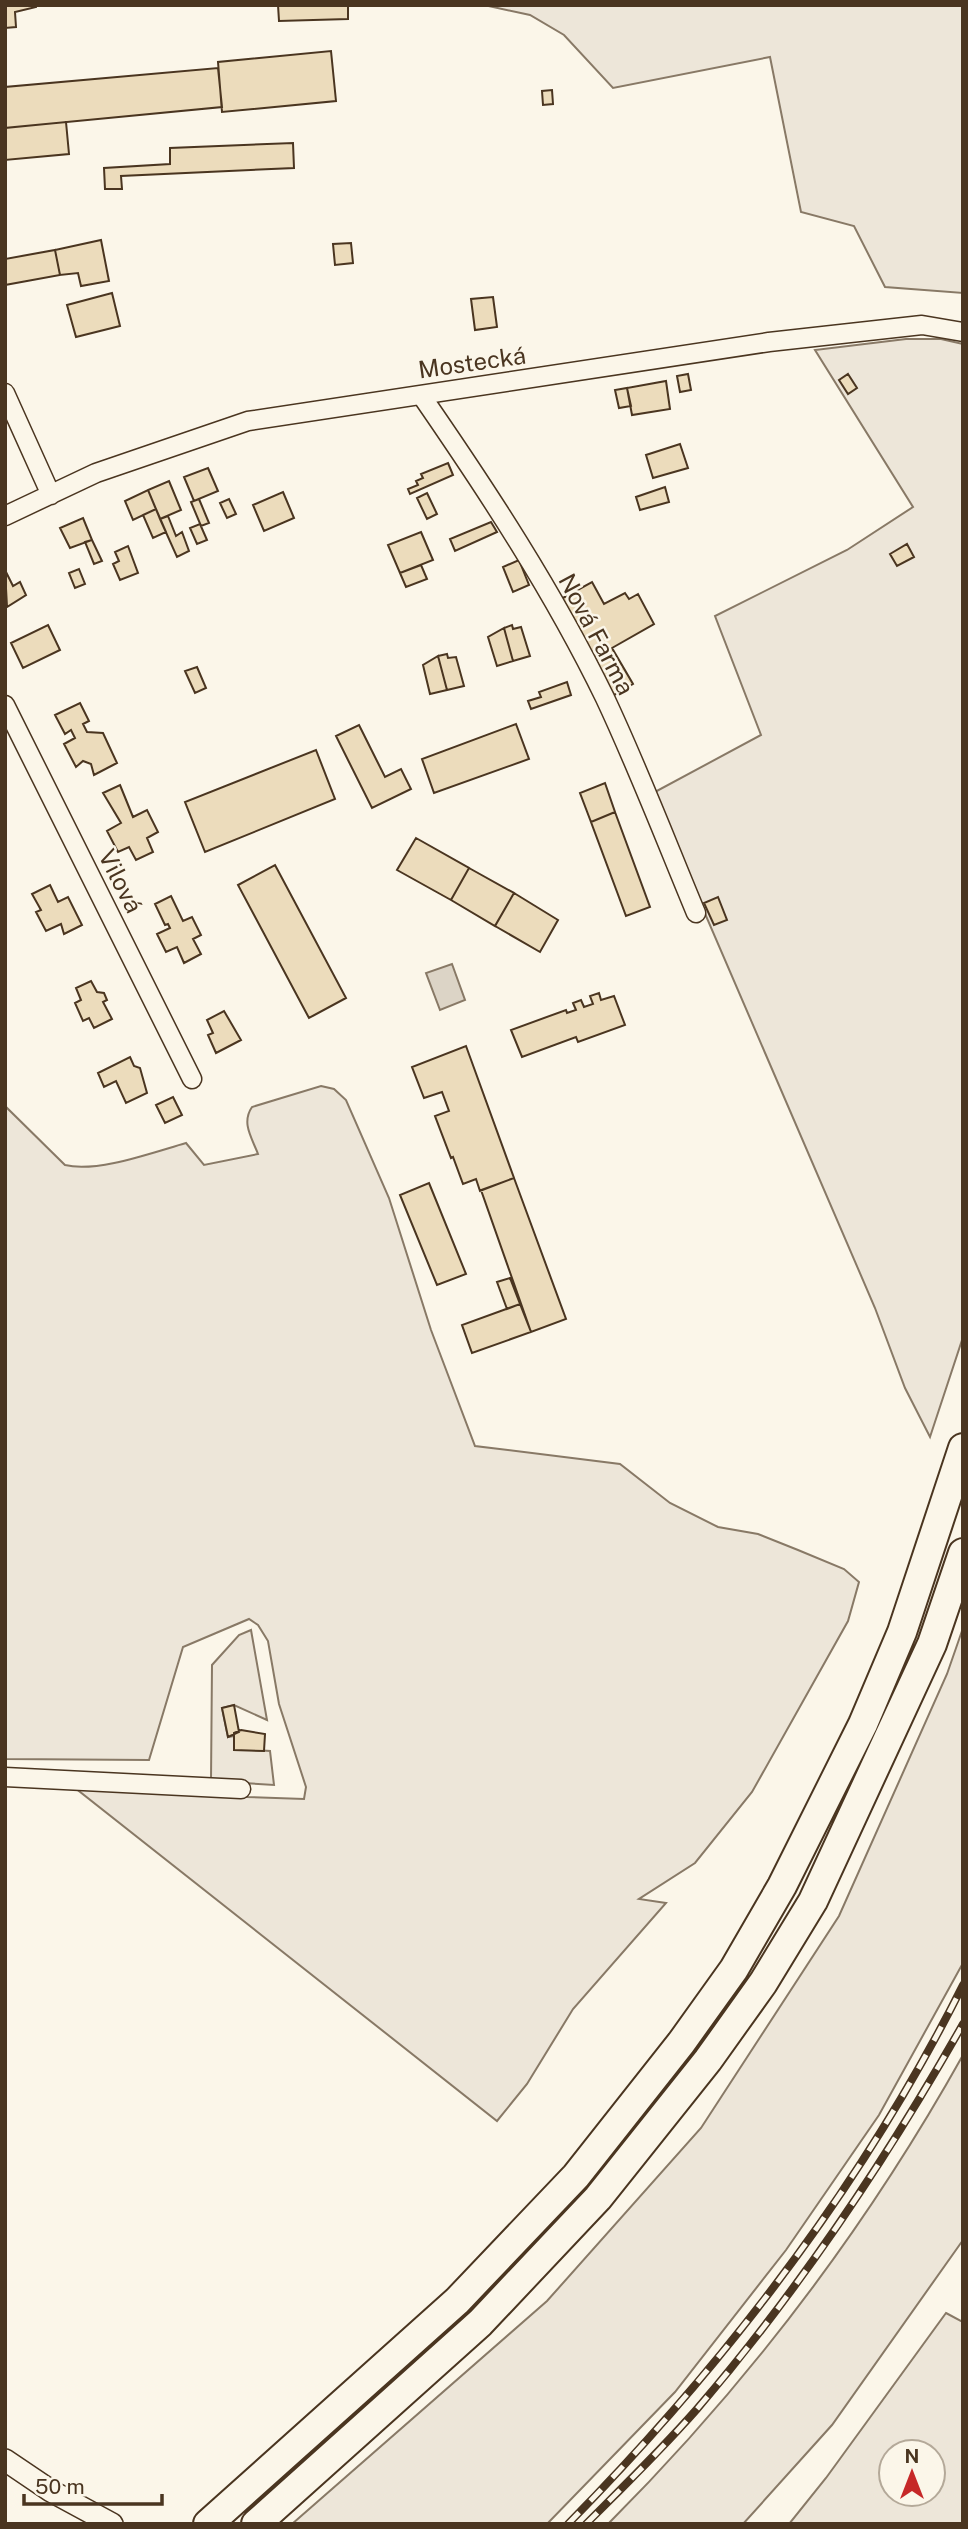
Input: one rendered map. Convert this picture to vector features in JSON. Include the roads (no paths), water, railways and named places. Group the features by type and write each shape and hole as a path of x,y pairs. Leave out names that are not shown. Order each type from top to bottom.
{"highway":[{"path":"208,2524 457,2301 576,2176 681,2043 734,1969 782,1886 863,1724 902,1632 963,1448"},
{"path":"256,2524 480,2323 598,2198 708,2060 763,1983 813,1901 932,1644 963,1553"}],"street":[{"name":"Mostecká","path":"5,516 96,473 248,421 820,336 922,324 963,332"},
{"path":"5,393 51,495"},
{"name":"Nová Farma","path":"421,395 480,481 545,587 605,699 696,913"},
{"name":"Vilová","path":"5,705 192,1079"},
{"path":"5,1777 241,1788"},
{"path":"5,2460 51,2491 109,2523"}],"railway":[{"path":"568,2524 681,2401 786,2270 881,2131 924,2059 963,1985"},
{"path":"586,2524 684,2424 771,2318 872,2174 963,2024"}]}
